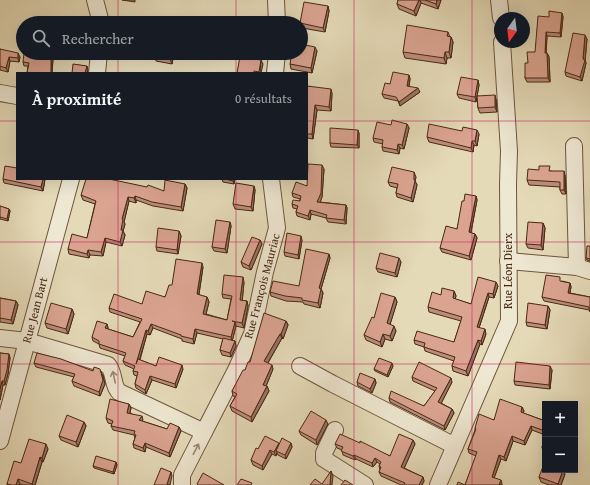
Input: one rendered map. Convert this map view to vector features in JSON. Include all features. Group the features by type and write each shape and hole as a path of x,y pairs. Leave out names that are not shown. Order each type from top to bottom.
{"street":[{"path":"95,0 99,16"},
{"path":"276,0 277,16"},
{"path":"499,0 500,12"},
{"name":"Rue Léon Dierx","path":"438,485 509,321 509,151 502,48"},
{"path":"97,72 98,60"},
{"path":"275,72 276,60"},
{"path":"0,93 16,96"},
{"path":"508,261 583,269 574,146"},
{"name":"Rue Jean Bart","path":"0,441 71,180"},
{"name":"Rue François Mauriac","path":"182,485 182,475 236,370 252,334 265,272 277,228 271,180"},
{"path":"0,338 27,341 108,365 112,370 116,388 119,392 204,432"},
{"path":"300,366 332,384 455,446"},
{"path":"335,430 324,453 324,459 366,485"}],"building":[{"path":"398,0 419,0 414,11 397,4"},
{"path":"425,0 437,0 436,4"},
{"path":"304,2 328,6 323,28 308,25 308,16 301,16"},
{"path":"549,11 562,13 560,33 546,32 545,53 547,53 548,78 525,78 525,63 528,63 527,52 535,52 538,16 549,17"},
{"path":"407,25 448,32 447,36 451,37 449,52 445,52 444,58 403,52"},
{"path":"573,33 585,35 583,59 585,60 580,77 565,72"},
{"path":"308,46 315,47 311,68 290,64 291,60 308,60"},
{"path":"0,49 16,53 16,58 9,57 6,68 0,66"},
{"path":"23,60 51,60 51,72 27,72 29,63 23,62"},
{"path":"239,60 261,60 259,72 237,72"},
{"path":"73,64 87,66 85,72 72,72"},
{"path":"393,72 409,75 407,86 418,88 399,102 396,97 382,94 385,83 390,84"},
{"path":"461,77 478,80 475,97 457,94"},
{"path":"308,86 331,89 329,107 315,105 312,134 308,134"},
{"path":"495,95 495,107 478,108 477,96"},
{"path":"392,120 407,124 402,145 398,144 397,150 382,147 383,140 373,138 377,122 391,125"},
{"path":"429,124 462,131 463,127 477,130 475,141 472,141 471,148 427,137"},
{"path":"330,128 358,130 357,145 330,143"},
{"path":"308,164 322,165 321,193 317,202 346,205 344,220 326,218 327,215 310,210 308,216 296,212 298,206 292,204 293,200 300,201 301,196 292,193 296,182 307,186"},
{"path":"5,166 16,168 16,180 43,180 41,187 3,179"},
{"path":"539,166 550,166 549,171 564,171 564,190 560,190 560,182 527,180 528,169 539,170"},
{"path":"392,167 414,172 415,181 411,198 396,193 398,184 388,182"},
{"path":"86,180 114,180 147,187 148,185 164,191 165,180 185,184 181,207 152,202 135,196 134,198 128,197 122,219 121,230 123,230 120,242 105,238 101,252 88,250 87,254 68,249 72,234 87,238 96,201 81,195"},
{"path":"236,183 254,186 251,207 233,204"},
{"path":"465,194 476,196 469,232 475,234 469,256 440,248 446,226 457,229 462,201 464,201"},
{"path":"0,206 9,209 7,219 0,217"},
{"path":"216,220 230,222 225,249 212,247"},
{"path":"528,222 543,223 541,245 526,244"},
{"path":"158,228 179,231 177,250 156,247"},
{"path":"287,233 301,236 298,255 284,252"},
{"path":"252,237 260,240 249,266 241,262"},
{"path":"587,246 590,246 590,259 586,258"},
{"path":"306,249 329,254 319,288 321,289 318,303 302,300 302,298 270,292 273,281 299,286"},
{"path":"380,253 399,258 395,273 376,268"},
{"path":"176,259 202,263 197,294 207,297 203,314 227,320 232,296 222,294 224,275 243,277 240,300 247,301 242,323 232,321 235,322 231,337 195,329 193,339 181,336 151,324 148,331 146,330 136,364 138,359 156,366 159,357 182,365 175,384 150,376 145,390 135,384 138,372 133,371 135,366 123,361 126,353 99,344 99,341 92,337 97,321 107,324 105,328 133,337 142,319 109,308 114,294 142,304 146,291 165,297 169,285 172,285"},
{"path":"546,275 560,277 560,281 570,283 568,293 590,297 590,309 589,307 542,297"},
{"path":"478,277 496,282 493,294 488,293 477,327 485,329 481,341 478,340 466,371 452,366 455,357 424,347 425,343 414,340 417,331 454,342 462,317 428,307 432,292 441,295 442,288 454,291 453,298 471,304"},
{"path":"381,293 395,297 387,323 394,326 390,336 383,334 380,342 364,335 372,317 374,318"},
{"path":"0,298 16,301 11,320 0,318"},
{"path":"51,303 72,309 66,329 45,323"},
{"path":"528,303 548,306 545,325 526,322"},
{"path":"264,313 286,321 281,334 264,361 272,365 263,385 267,386 251,417 230,406 237,394 232,391 243,370 245,370 248,362 250,362"},
{"path":"223,338 235,341 230,353 220,350"},
{"path":"0,353 9,354 7,370 0,389"},
{"path":"37,353 61,359 93,371 94,367 100,369 103,380 99,392 72,381 75,374 34,363"},
{"path":"379,358 392,363 387,375 374,369"},
{"path":"419,362 451,378 438,402 452,409 444,426 389,398 391,391 424,406 437,388 412,377"},
{"path":"516,362 550,366 549,385 514,381"},
{"path":"360,373 375,379 370,389 357,382"},
{"path":"110,399 129,404 127,413 142,416 139,420 167,429 170,423 179,427 169,453 145,443 143,448 133,444 136,435 134,434 135,431 111,426 113,421 106,418"},
{"path":"500,399 522,407 521,412 542,420 542,430 531,426 524,441 512,436 504,457 499,455 492,477 501,480 499,485 465,485 477,452 468,449 476,429 479,414 494,420"},
{"path":"311,411 326,420 316,440 299,431"},
{"path":"67,415 84,422 76,442 59,436"},
{"path":"340,434 360,443 360,441 390,456 399,434 413,440 401,467 423,477 419,485 404,485 405,483 379,472 381,462 375,458 372,463 341,451 343,447 335,444"},
{"path":"265,436 279,443 274,452 270,450 262,466 251,460 256,448 258,449"},
{"path":"282,438 291,443 285,455 276,451"},
{"path":"29,439 46,444 42,458 40,457 32,484 18,479 16,485 7,484 14,461 21,463"},
{"path":"96,456 116,462 113,472 93,466"},
{"path":"161,468 171,472 167,484 170,485 154,485"},
{"path":"542,469 542,473 562,473 558,484 539,477"},
{"path":"331,471 330,485 310,485 315,479 322,484"},
{"path":"203,473 224,485 198,485 197,484"},
{"path":"241,479 252,483 251,485 237,485"},
{"path":"345,480 353,485 341,485"},
{"path":"458,482 465,485 457,485"}]}
